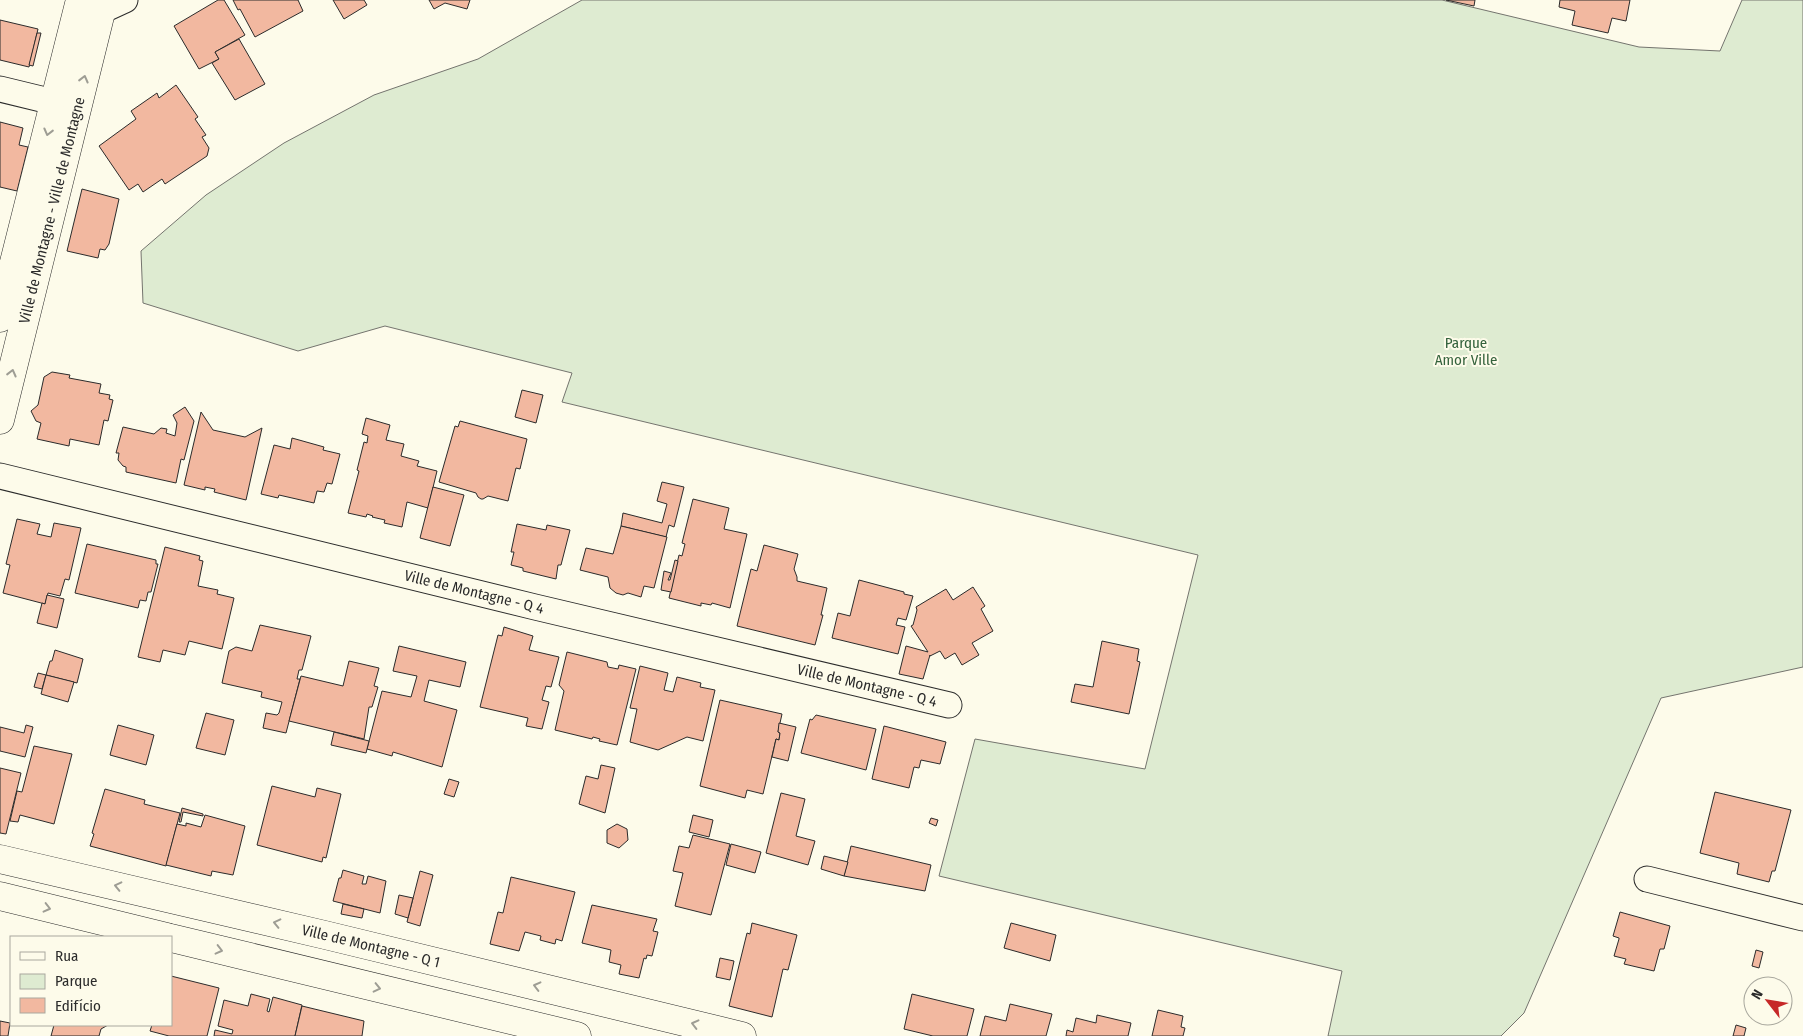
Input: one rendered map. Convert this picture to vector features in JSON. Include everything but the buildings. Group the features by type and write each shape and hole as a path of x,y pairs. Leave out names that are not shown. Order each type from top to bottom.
{"street":[{"path":"90,9 124,0"},
{"name":"Ville de Montagne - Ville de Montagne","path":"0,420 66,105 90,9"},
{"path":"0,89 66,105"},
{"name":"Ville de Montagne - Ville de Montagne","path":"0,318 66,105"},
{"name":"Ville de Montagne - Q 4","path":"0,476 535,607 949,705"},
{"name":"Ville de Montagne - Q 1","path":"0,859 742,1036"},
{"path":"1647,879 1803,918"},
{"path":"0,896 163,936"},
{"path":"316,974 325,935"},
{"path":"172,938 577,1036"}],"green space":[{"name":"Parque Amor Ville","path":"582,0 1442,0 1639,47 1720,51 1742,0 1803,0 1803,667 1661,698 1524,1013 1501,1036 1328,1036 1342,971 939,876 975,739 1145,769 1198,555 562,402 572,373 385,326 298,351 143,303 141,251 206,195 284,143 374,95 478,59"}]}
